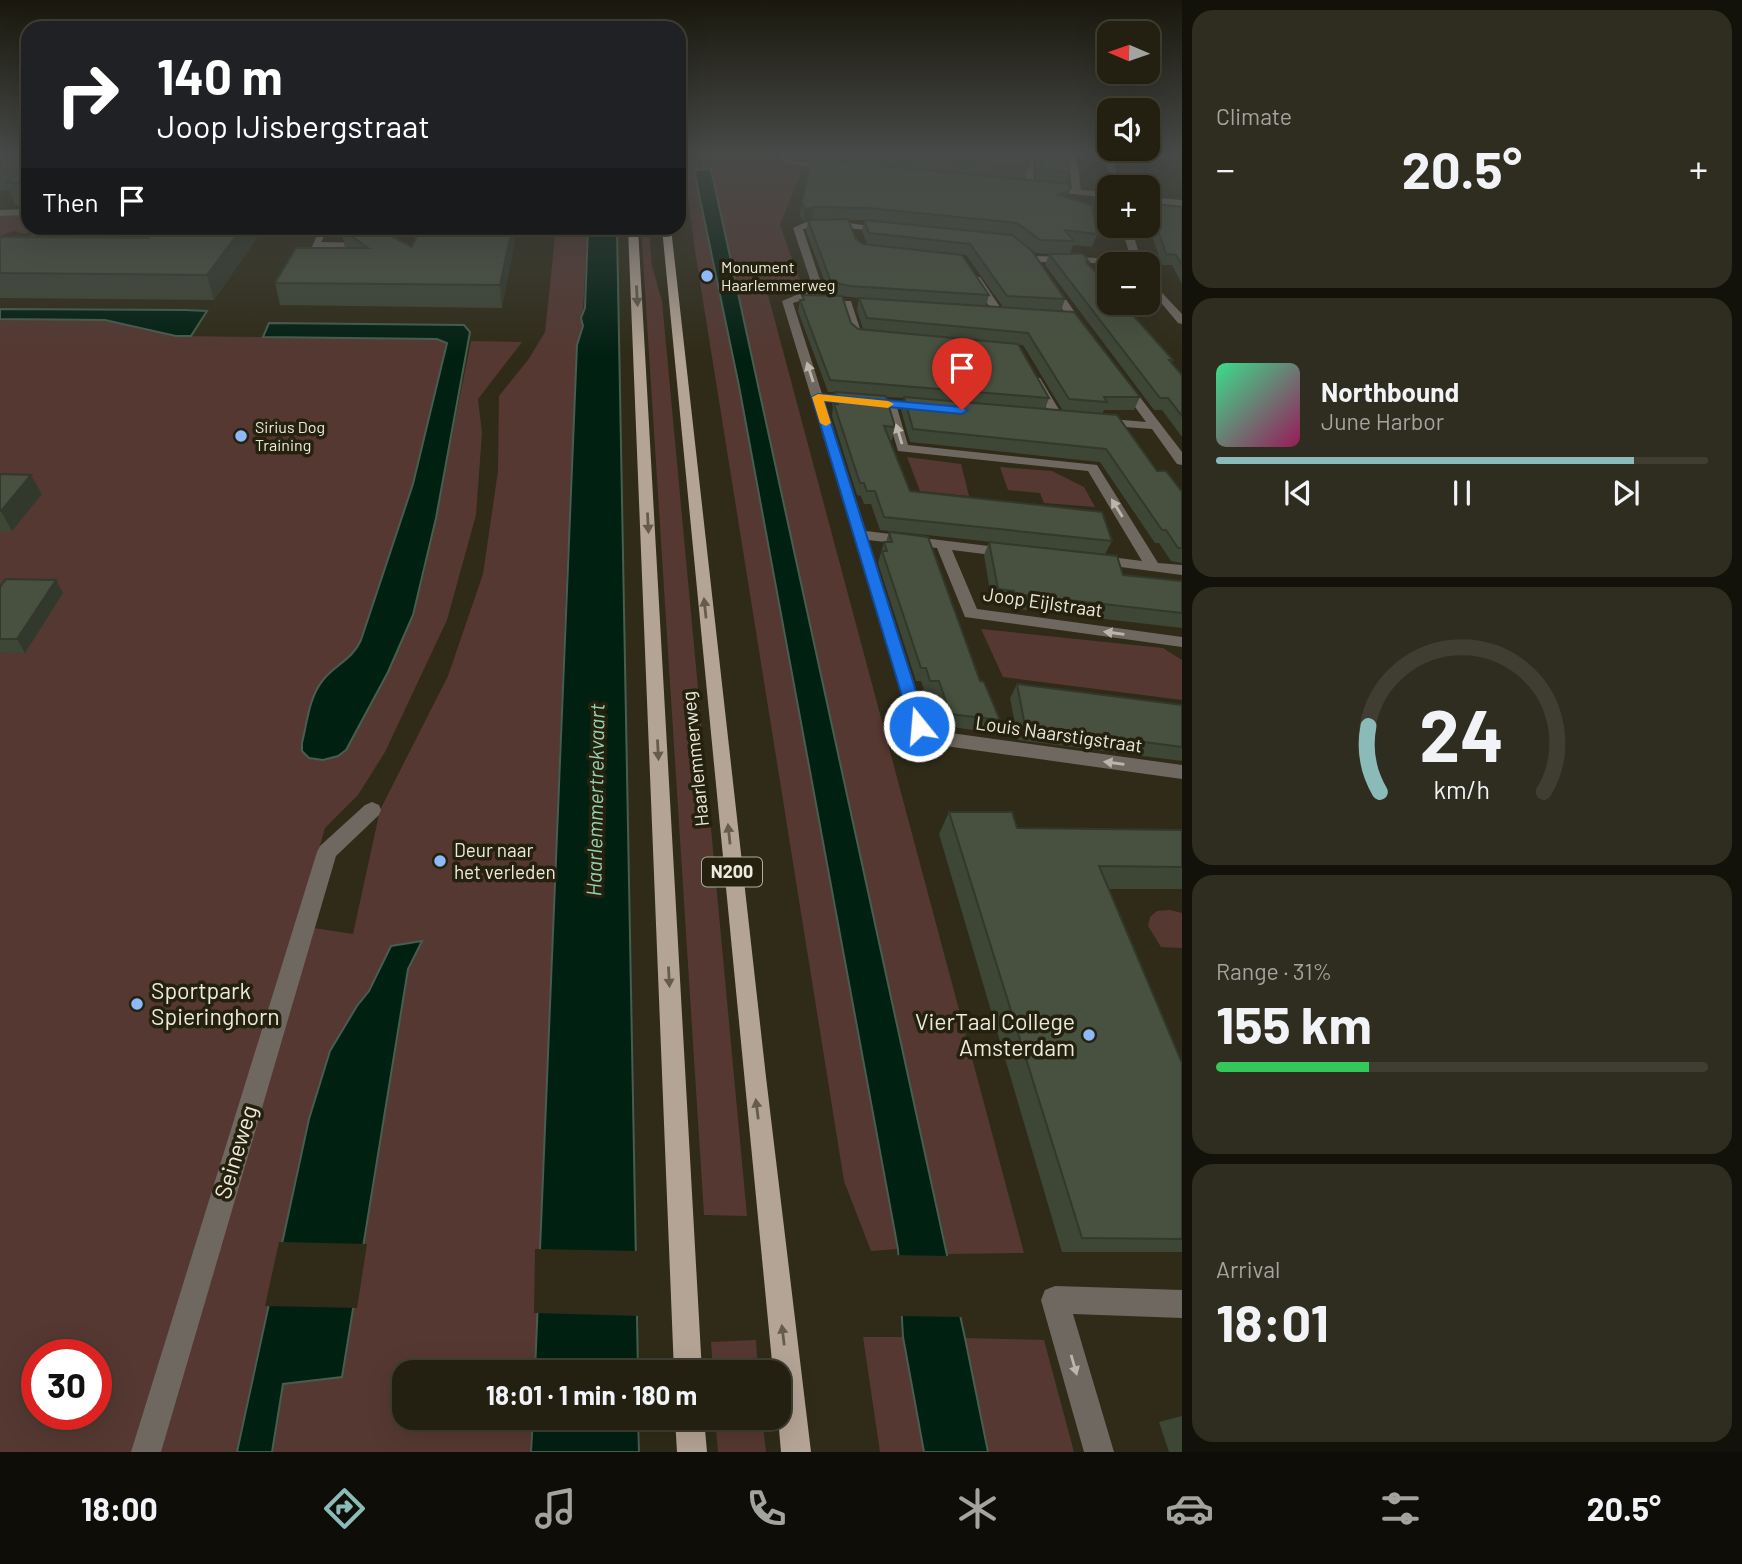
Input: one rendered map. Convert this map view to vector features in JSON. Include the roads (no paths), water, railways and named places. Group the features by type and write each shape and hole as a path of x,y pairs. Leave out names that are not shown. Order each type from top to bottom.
{"main road":[{"name":"Haarlemmerweg","path":"634,235 687,1360"},
{"name":"Haarlemmerweg","path":"667,235 754,1077 796,1452"},
{"path":"691,1430 692,1452"}],"street":[{"path":"894,230 852,225 804,224 798,228 818,289 816,296 787,301 824,398 861,535 1021,553"},
{"path":"852,225 856,237"},
{"path":"320,235 315,245 376,246"},
{"path":"1013,242 1033,259 1068,318 1088,336"},
{"path":"1033,259 1097,261"},
{"path":"970,270 999,313"},
{"path":"1160,295 1182,321"},
{"path":"835,300 861,304"},
{"path":"847,303 856,334 878,338"},
{"path":"985,312 1011,314"},
{"path":"1032,373 1052,418 1072,419"},
{"path":"1117,375 1182,461"},
{"path":"890,404 903,448 1092,468 1153,566"},
{"path":"1086,421 1156,426"},
{"name":"Louis Naarstigstraat","path":"861,535 919,726 931,737 1182,772"},
{"name":"Joop Eijlstraat","path":"943,545 971,614 1182,642"},
{"path":"1074,558 1182,570"},
{"name":"Seineweg","path":"146,1452 327,852 372,810"},
{"path":"1099,1452 1055,1300 1182,1304"}],"water":[{"path":"705,222 722,222 988,1452 924,1452 903,1337 898,1249 739,386"},
{"name":"Haarlemmertrekvaart","path":"588,235 617,235 638,1360 535,1360 577,345 583,326 581,318 585,308"},
{"path":"0,309 207,311 191,336 176,336 105,320 0,319"},
{"path":"269,323 464,325 470,332 436,518 413,615 388,672 346,750 338,756 323,760 309,758 302,751 312,702 323,680 349,657 361,640 413,484 447,343 437,339 263,337"},
{"path":"422,941 408,969 342,1377 283,1384 272,1452 237,1452 309,1119 330,1051 369,991 391,946"},
{"path":"532,1430 638,1430 639,1452 531,1452"}],"place":[{"name":"Monument Haarlemmerweg","path":"707,276"},
{"name":"Sirius Dog Training","path":"241,436"},
{"name":"Deur naar het verleden","path":"440,861"},
{"name":"Sportpark Spieringhorn","path":"137,1004"},
{"name":"VierTaal College Amsterdam","path":"1089,1035"}]}
